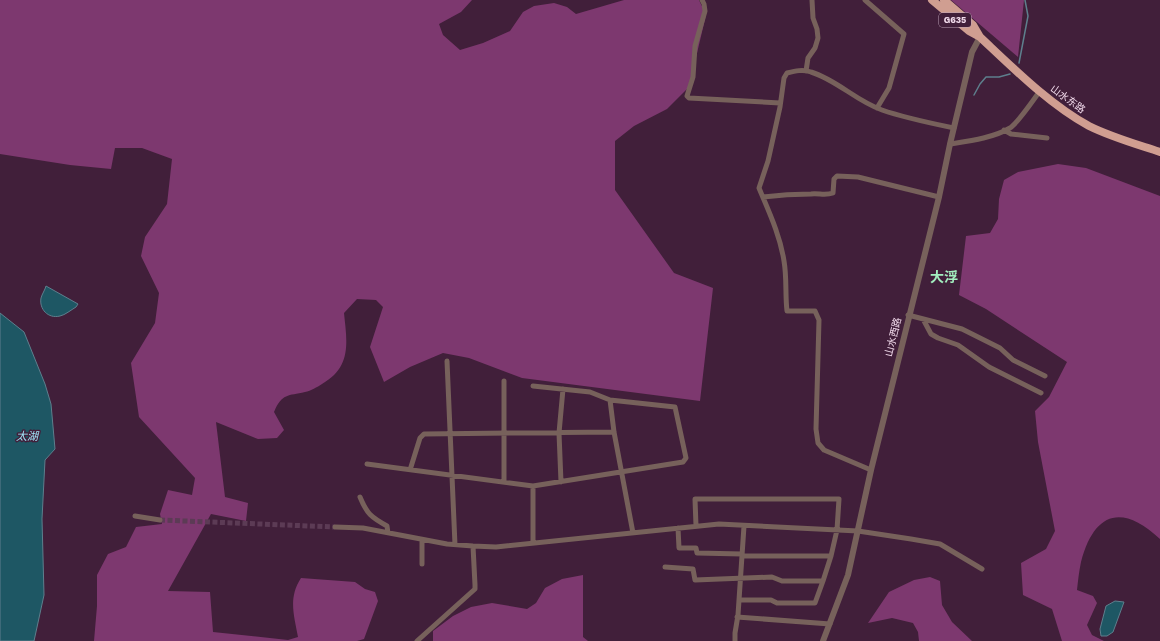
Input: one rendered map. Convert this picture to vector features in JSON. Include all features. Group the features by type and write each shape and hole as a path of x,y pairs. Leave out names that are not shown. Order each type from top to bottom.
{"highway":[{"name":"山水东路","path":"932,0 969,31 980,37 1063,110 1089,126 1160,152"},
{"name":"山水东路","path":"944,0 973,25 980,37"}],"street":[{"path":"702,0 705,11 695,46 693,77 686,96 690,98 780,103"},
{"path":"806,71 808,58 815,48 818,38 817,28 812,18 812,0"},
{"path":"865,0 904,34 889,88 877,108"},
{"name":"山水西路","path":"823,641 848,575 871,470 908,315 939,197 972,52 980,37"},
{"path":"871,470 824,450 818,443 816,430 818,320 815,311 787,311 784,261 776,229 759,188 768,161 784,78 787,73 798,70 810,71 860,100 877,108 922,121 954,128"},
{"path":"950,144 972,140 1012,127 1040,91"},
{"path":"1004,130 1011,134 1047,138"},
{"path":"763,197 815,193 828,195 833,193 834,178 837,176 858,177 939,197"},
{"path":"908,315 962,329 1000,348 1013,360 1045,376"},
{"path":"924,319 931,334 958,345 989,367 1041,393"},
{"path":"447,361 455,544"},
{"path":"504,380 504,482"},
{"path":"367,464 533,486 683,462 686,458 676,408 610,400 590,392 533,386"},
{"path":"560,482 559,433 563,389"},
{"path":"610,400 614,432 633,533"},
{"path":"410,470 420,438 424,434 614,432"},
{"path":"532,543 533,486"},
{"path":"360,497 365,511 375,520 387,526 388,533"},
{"path":"696,526 695,499 839,498 837,530 831,556 815,602 777,603 770,600 739,600"},
{"path":"135,516 160,520"},
{"path":"335,527 362,528 422,540 473,546 532,543 719,524 858,531 940,544 982,569"},
{"path":"735,641 744,526"},
{"path":"678,528 679,548 696,548 697,554 831,556"},
{"path":"422,540 422,564"},
{"path":"417,641 474,589 476,585 473,546"},
{"path":"665,567 693,569 695,580 772,577 782,581 823,581"},
{"path":"737,617 830,624"}],"shaded area":[{"path":"0,0 472,0 461,12 439,24 443,35 460,50 483,43 510,31 523,12 534,6 554,3 567,7 576,14 624,0 699,0 706,15 689,87 667,109 634,126 615,141 615,190 674,273 713,288 700,401 522,378 469,358 443,353 410,367 384,382 370,347 383,307 376,300 357,299 344,313 346,344 343,362 339,370 332,377 314,389 286,396 280,401 274,412 284,430 277,438 258,439 216,422 225,497 248,503 246,521 211,514 168,591 210,592 213,632 288,640 298,637 293,600 294,593 301,578 355,582 365,589 375,592 378,601 364,639 357,641 94,641 97,606 97,575 108,554 126,547 136,527 162,524 160,514 168,490 192,495 195,478 139,417 131,363 155,323 159,293 141,256 145,237 167,204 172,159 142,148 115,148 111,169 70,165 0,154"},
{"path":"951,0 1024,0 1018,57"},
{"path":"1058,164 1086,168 1160,196 1160,539 1133,520 1122,517 1111,518 1102,523 1093,532 1081,562 1077,590 1093,596 1097,603 1087,625 1092,635 1104,641 1062,641 1052,609 1023,595 1021,563 1046,549 1055,531 1038,442 1035,411 1049,397 1067,362 986,309 959,295 966,236 990,233 998,219 999,199 1004,180 1018,172"},
{"path":"583,575 583,637 588,641 433,641 433,631 453,616 471,607 492,603 527,609 536,603 545,588 562,579"},
{"path":"930,577 940,581 942,605 952,622 972,641 919,641 918,632 913,623 892,618 868,623 889,592 914,580"}],"water":[{"path":"46,286 78,304 66,314 56,317 48,315 41,306 41,296"},
{"name":"太湖","path":"0,313 24,332 45,384 51,404 55,449 45,460 42,519 44,595 34,641 0,641"},
{"path":"1115,601 1124,602 1113,632 1107,636 1101,636 1100,629 1106,606"}],"waterway":[{"path":"1019,63 1028,16 1025,0"},
{"path":"974,95 986,77 999,77 1010,74"}],"tunnel":[{"path":"160,520 335,527"}],"district":[{"name":"大浮","path":"944,277"}]}
